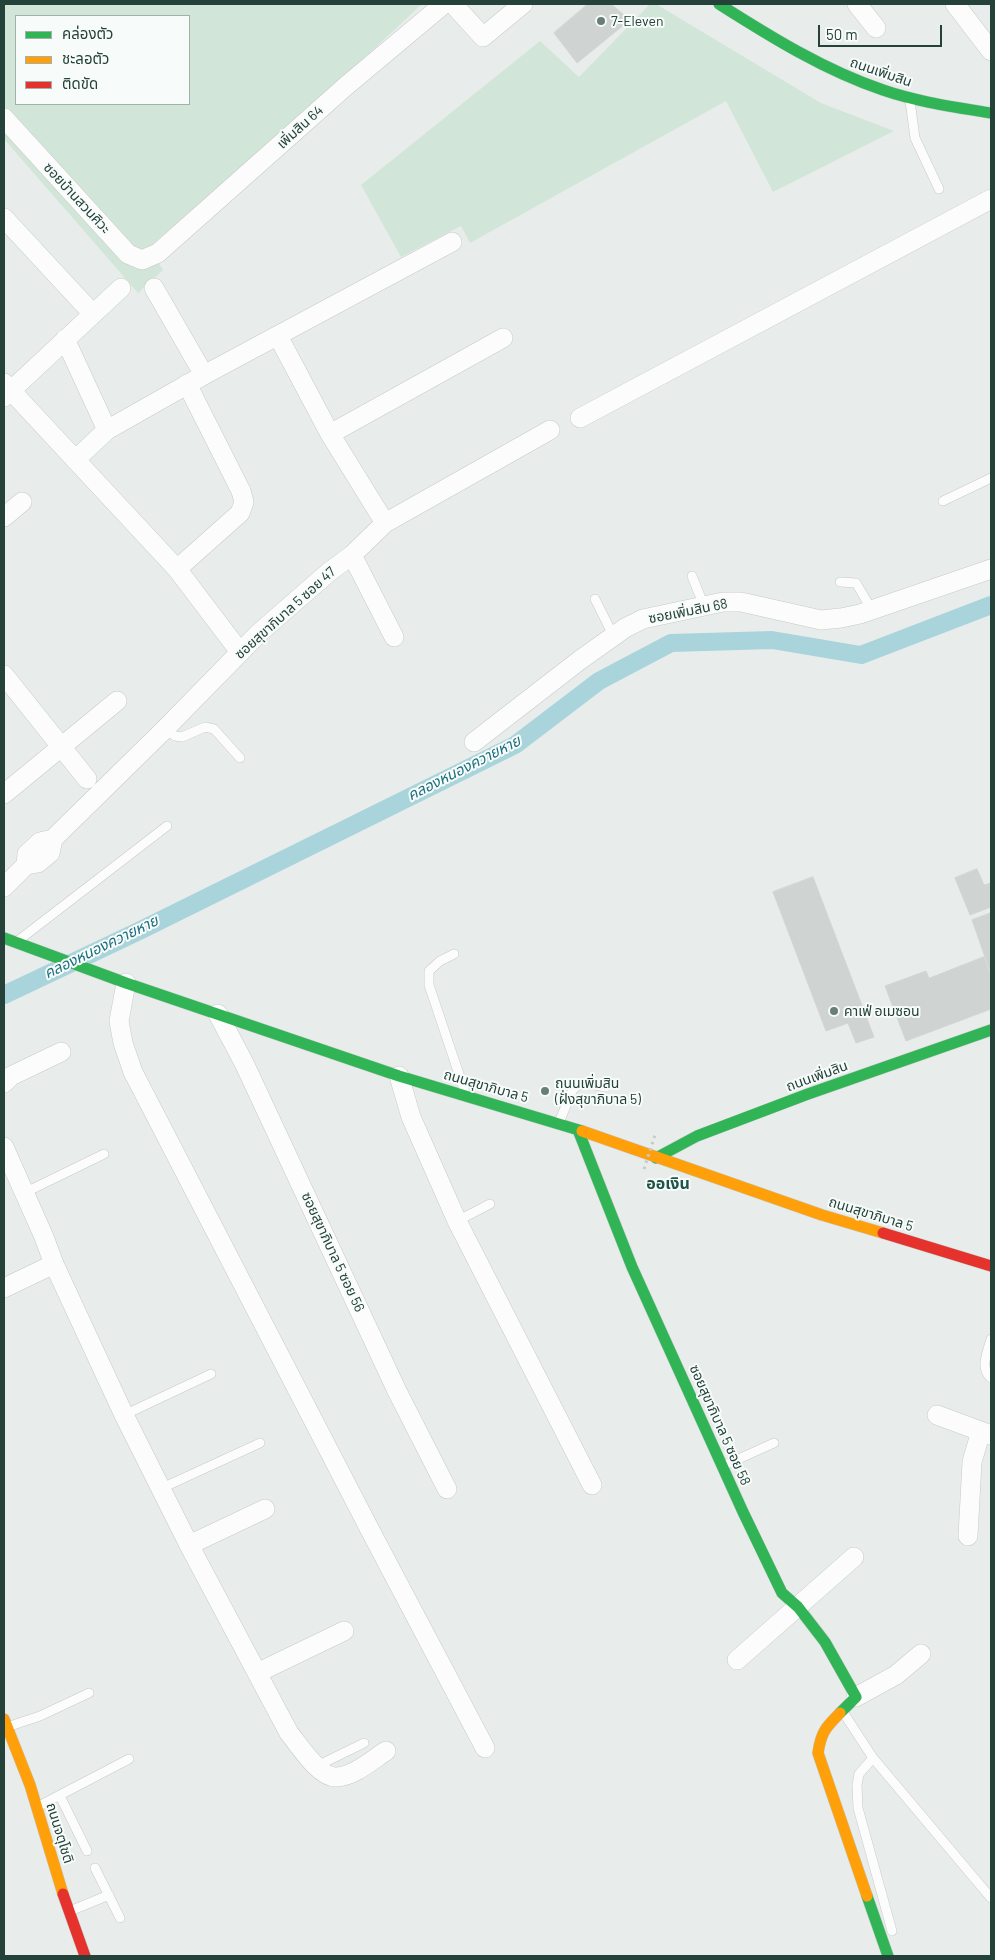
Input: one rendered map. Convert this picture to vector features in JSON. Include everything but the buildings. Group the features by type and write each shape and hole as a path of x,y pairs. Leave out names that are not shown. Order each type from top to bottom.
{"street":[{"name":"เพิ่มสิน 64","path":"158,253 346,86 444,4"},
{"path":"453,4 483,37 523,4"},
{"name":"ถนนเพิ่มสิน","path":"719,4 776,40 839,73 910,99 991,112"},
{"path":"857,4 876,28"},
{"path":"955,4 991,51"},
{"name":"ซอยบ้านสวนศิวะ","path":"4,118 128,254 142,260 158,253"},
{"path":"580,418 991,198"},
{"path":"4,218 92,314"},
{"path":"75,460 107,430 187,384 452,242"},
{"path":"121,288 6,390 75,460 177,570 240,652"},
{"path":"154,288 204,375"},
{"path":"278,336 330,434 385,523"},
{"path":"330,434 502,338"},
{"path":"65,339 107,430"},
{"path":"177,570 240,513 244,502 241,491 187,384"},
{"name":"ซอยสุขาภิบาล 5 ซอย 47","path":"4,887 26,865 38,863 50,853 53,839 240,652 329,572 352,555 385,523 550,430"},
{"path":"4,517 22,502"},
{"path":"352,555 394,638"},
{"name":"ซอยเพิ่มสิน 68","path":"474,742 580,660 614,638 625,628 643,619 723,602 741,602 821,620 841,618 872,610 991,569"},
{"path":"6,682 87,779"},
{"path":"4,794 118,701"},
{"name":"ถนนสุขาภิบาล 5","path":"4,938 126,983 399,1076 578,1130 822,1215 991,1266"},
{"path":"126,983 119,1021 122,1043 133,1072 485,1748"},
{"name":"ซอยสุขาภิบาล 5 ซอย 56","path":"218,1014 244,1064 397,1391 447,1489"},
{"name":"ถนนเพิ่มสิน","path":"656,1158 697,1136 808,1094 991,1030"},
{"path":"4,1083 11,1076 61,1052"},
{"path":"399,1076 412,1116 457,1221 592,1484"},
{"name":"ซอยสุขาภิบาล 5 ซอย 58","path":"578,1130 632,1267 782,1593 798,1607 825,1642 856,1697"},
{"path":"4,1146 54,1264 124,1415 189,1545 289,1733 324,1774 336,1778 349,1774 386,1751"},
{"path":"4,1288 54,1264"},
{"path":"938,1415 986,1433 972,1462 968,1536"},
{"path":"189,1545 265,1509"},
{"path":"737,1660 854,1557"},
{"path":"257,1673 344,1631"},
{"path":"888,1956 818,1753 824,1729 856,1697 896,1675 921,1654"},
{"name":"ถนนจตุโชติ","path":"6,1723 30,1784 68,1912 85,1956"}],"lane":[{"path":"910,99 915,138 939,189"},
{"path":"942,501 991,478"},
{"path":"692,576 704,606"},
{"path":"840,582 851,581 859,585 872,610"},
{"path":"594,599 614,638"},
{"path":"165,729 176,736 182,737 205,727 214,729 240,758"},
{"path":"16,942 167,826"},
{"path":"454,954 440,961 430,971 429,985 467,1096"},
{"path":"559,1124 573,1088 582,1083 606,1087"},
{"path":"24,1193 104,1154"},
{"path":"457,1221 490,1204"},
{"path":"991,1339 984,1361 985,1369 991,1378"},
{"path":"124,1415 210,1374"},
{"path":"162,1488 260,1443"},
{"path":"722,1466 774,1443"},
{"path":"6,1723 40,1716 88,1692"},
{"path":"843,1712 873,1758 991,1898"},
{"path":"317,1766 364,1743"},
{"path":"873,1758 859,1774 857,1784 858,1808 895,1941"},
{"path":"36,1808 129,1759"},
{"path":"60,1796 87,1851"},
{"path":"95,1868 120,1918"},
{"path":"68,1912 109,1896"}],"path":[{"path":"644,1169 655,1135"}],"green space":[{"path":"4,4 422,4 317,102 149,247 163,270 138,293 4,139"},
{"path":"650,4 656,4 821,103 894,131 773,192 726,101 470,243 461,226 401,257 361,185 540,41 579,77"}],"waterway":[{"name":"คลองหนองควายหาย","path":"4,995 141,930 515,745 599,681 671,643 772,640 861,655 991,605"}],"traffic: fast":[{"path":"719,4 798,52 861,82 910,98 991,113"},
{"path":"4,938 126,983 399,1076 582,1131"},
{"path":"656,1158 697,1136 808,1094 991,1030"},
{"path":"578,1130 632,1267 743,1512 782,1593 798,1607 825,1642 856,1697 840,1713"},
{"path":"867,1896 888,1956"}],"traffic: slow":[{"path":"582,1131 822,1215 883,1233"},
{"path":"840,1713 825,1730 818,1753 867,1896"},
{"path":"4,1719 30,1785 63,1894"}],"traffic: jam":[{"path":"883,1233 991,1266"},
{"path":"63,1894 85,1956"}],"place":[{"name":"7-Eleven","path":"601,21"},
{"name":"คาเฟ่ อเมซอน","path":"834,1011"},
{"name":"ถนนเพิ่มสิน (ฝั่งสุขาภิบาล 5)","path":"545,1091"}],"district":[{"name":"ออเงิน","path":"668,1184"}]}
